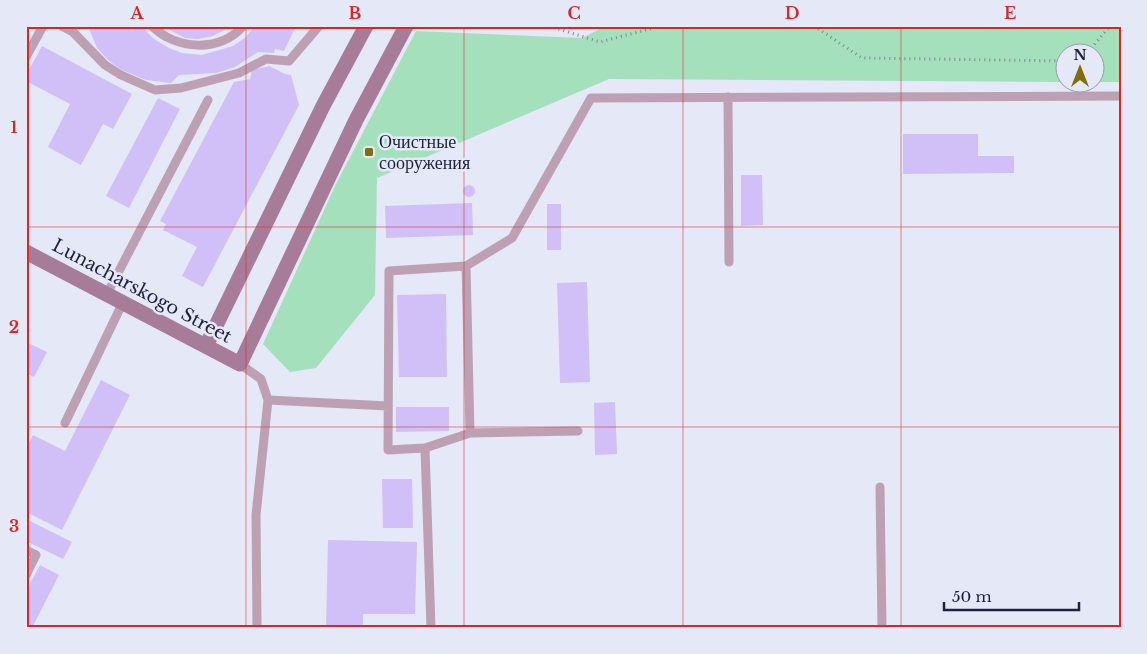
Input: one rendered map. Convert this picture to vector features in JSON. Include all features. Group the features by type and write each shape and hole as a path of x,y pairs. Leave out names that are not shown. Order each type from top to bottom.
{"main road":[{"path":"206,346 323,106 366,26"},
{"path":"240,364 356,120 406,26"},
{"name":"Lunacharskogo Street","path":"26,252 240,364"}],"lane":[{"path":"26,57 44,26"},
{"path":"62,26 73,32 106,65 121,75 155,90 181,88 239,73 266,59 289,61 319,26"},
{"path":"152,26 169,39 188,45 206,45 225,40 243,26"},
{"path":"578,431 470,433 426,448 388,450 389,271 466,266 512,238 591,98 1121,96"},
{"path":"728,98 729,262"},
{"path":"107,294 208,100"},
{"path":"466,266 470,433"},
{"path":"65,423 122,302"},
{"path":"240,364 261,379 268,400 256,515 257,628"},
{"path":"268,400 388,406"},
{"path":"426,448 431,628"},
{"path":"880,487 882,628"},
{"path":"26,550 36,555 26,575"}],"path":[{"path":"549,26 600,42 661,26"},
{"path":"814,26 862,58 1054,61"},
{"path":"1096,42 1110,26"}],"green space":[{"path":"606,26 1121,26 1121,82 1104,82 1104,42 1054,42 1054,82 609,79 377,178 375,295 316,368 290,372 263,344 336,184 416,31 582,38"}],"building":[{"path":"88,26 141,26 154,39 169,48 182,53 202,55 233,46 246,37 255,26 296,26 284,51 275,49 274,53 258,52 235,67 216,73 179,75 171,83 146,80 122,70 109,61 97,48"},
{"path":"162,26 232,26 213,36 198,39 185,38"},
{"path":"42,46 132,94 113,129 103,124 81,165 48,147 70,104 26,81 26,75"},
{"path":"269,66 291,75 299,105 203,287 182,276 197,247 163,230 166,224 160,221 234,82 250,79 252,70"},
{"path":"158,98 180,109 129,208 106,196"},
{"path":"903,134 978,134 978,156 1014,156 1014,173 903,174"},
{"path":"741,175 762,175 763,225 741,226"},
{"path":"467,185 471,185 475,191 471,197 467,197 463,193 463,189"},
{"path":"472,203 473,235 386,238 385,206"},
{"path":"547,204 561,204 561,250 547,250"},
{"path":"587,282 590,382 560,383 557,283"},
{"path":"446,294 447,377 399,377 397,295"},
{"path":"26,342 47,352 34,377 26,373"},
{"path":"101,380 130,395 62,530 26,512 26,449 33,435 65,451"},
{"path":"615,402 617,454 595,455 594,403"},
{"path":"396,407 449,407 449,431 396,432"},
{"path":"382,479 412,479 413,528 383,528"},
{"path":"26,519 72,542 63,559 26,541"},
{"path":"328,540 417,542 415,614 363,614 363,628 326,628"},
{"path":"40,565 59,575 32,628 26,628 26,591"}],"place":[{"name":"Очистные сооружения","path":"369,152"}]}
